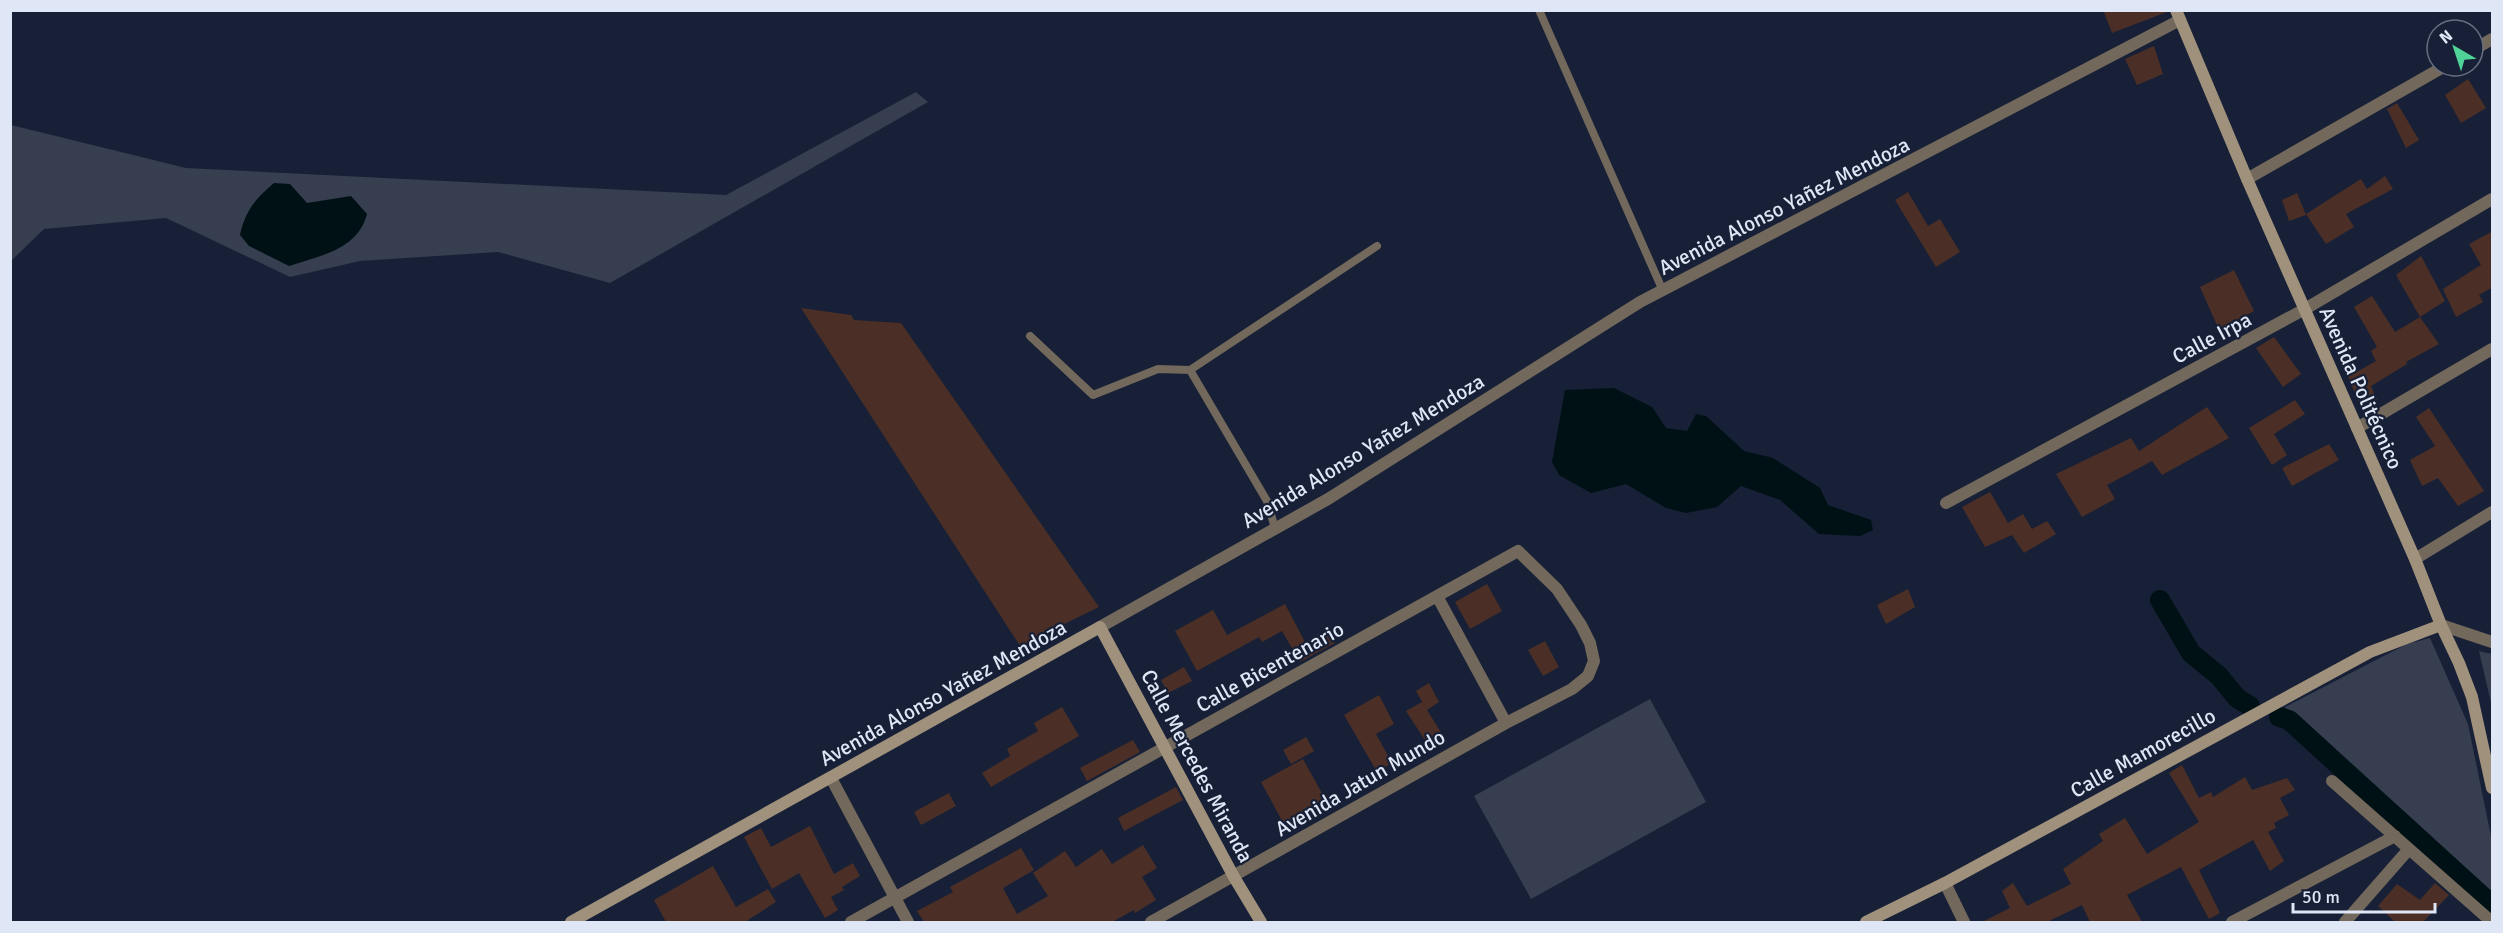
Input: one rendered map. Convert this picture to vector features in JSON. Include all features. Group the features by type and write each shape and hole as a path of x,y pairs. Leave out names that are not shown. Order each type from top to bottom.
{"street":[{"name":"Avenida Alonso Yañez Mendoza","path":"571,922 1328,499 1581,338 1663,291 2178,15"},
{"name":"Avenida Politécnico","path":"2178,15 2247,180 2415,558 2472,697 2493,788"},
{"path":"2247,180 2425,78"},
{"name":"Calle Irpa","path":"1946,503 2306,309 2493,199"},
{"path":"2357,428 2493,349"},
{"path":"2415,558 2493,512"},
{"name":"Calle Bicentenario","path":"851,922 1518,551 1557,589 1581,625 1590,643 1594,661 1588,676"},
{"path":"1437,596 1506,723"},
{"path":"2441,625 2493,642"},
{"name":"Calle Mamorecillo","path":"1866,922 1944,883 2370,652 2441,625"},
{"name":"Calle Mercedes Miranda","path":"1100,627 1234,877 1261,922"},
{"name":"Avenida Jatun Mundo","path":"1151,922 1506,723 1572,689 1588,676"},
{"path":"831,778 908,922"},
{"path":"2332,781 2492,922"},
{"path":"2232,922 2395,836"},
{"path":"2345,922 2409,849"},
{"path":"1944,883 1964,922"}],"lane":[{"path":"1539,10 1663,291"},
{"path":"1030,336 1093,395 1158,369 1190,370 1377,246"},
{"path":"1190,370 1267,501 1275,528"}],"shaded area":[{"path":"916,92 928,102 610,283 498,252 360,261 290,277 166,218 44,229 11,261 11,125 186,168 726,195"},
{"path":"274,183 290,184 307,203 351,196 367,214 355,236 346,244 324,255 289,266 249,246 240,235 252,206"},
{"path":"1614,388 1652,407 1666,428 1687,431 1696,414 1706,416 1744,451 1773,458 1820,488 1828,505 1871,520 1873,530 1860,536 1819,534 1780,500 1741,486 1717,507 1686,513 1666,508 1626,484 1591,493 1559,475 1552,462 1565,390"},
{"path":"2430,638 2468,724 2492,841 2492,901 2395,813 2285,707 2407,644"},
{"path":"2479,651 2492,654 2492,707"},
{"path":"1650,699 1706,802 1531,899 1474,796"}],"building":[{"path":"2103,10 2167,10 2167,12 2112,33"},
{"path":"2154,46 2163,74 2137,85 2125,59"},
{"path":"2468,79 2486,108 2461,123 2445,95"},
{"path":"2397,103 2419,140 2406,148 2387,109"},
{"path":"2385,176 2393,189 2346,214 2354,227 2326,244 2306,214 2361,179 2367,189"},
{"path":"1908,192 1928,226 1940,219 1960,252 1936,267 1895,200"},
{"path":"2297,193 2306,215 2289,221 2282,200"},
{"path":"2493,231 2493,287 2479,295 2483,302 2456,317 2443,289 2481,265 2469,244"},
{"path":"2421,256 2445,301 2420,317 2396,275"},
{"path":"2234,270 2254,311 2219,330 2200,287"},
{"path":"2372,296 2395,332 2420,317 2439,344 2406,362 2407,364 2371,386 2377,400 2361,408 2348,377 2376,361 2371,351 2377,347 2354,307"},
{"path":"801,308 851,315 854,320 901,323 1099,607 1056,628 1057,630 1022,649"},
{"path":"2274,337 2301,374 2283,387 2256,348"},
{"path":"2295,400 2305,414 2274,434 2287,455 2272,465 2249,428"},
{"path":"2207,407 2229,438 2162,475 2152,461 2107,485 2115,499 2082,517 2056,474 2131,438 2139,451"},
{"path":"2429,408 2484,491 2458,506 2438,478 2422,486 2410,460 2435,446 2416,417"},
{"path":"2329,444 2339,460 2292,486 2282,468"},
{"path":"1990,492 2008,523 2023,514 2032,529 2047,521 2056,534 2024,553 2012,535 1985,547 1962,507"},
{"path":"1487,584 1502,611 1470,629 1455,602"},
{"path":"1908,589 1915,607 1886,624 1877,605"},
{"path":"1285,604 1305,642 1328,630 1335,643 1300,662 1282,631 1262,642 1259,637 1197,671 1175,631 1213,610 1227,635"},
{"path":"1545,641 1559,667 1543,676 1528,650"},
{"path":"1184,667 1192,681 1168,693 1161,680"},
{"path":"1429,683 1439,702 1427,710 1447,742 1432,751 1406,711 1422,702 1426,709 1416,691"},
{"path":"1379,695 1394,724 1376,734 1392,763 1377,772 1344,715"},
{"path":"1062,707 1079,736 991,787 982,773 1010,756 1007,749 1038,731 1034,723"},
{"path":"1306,737 1314,751 1291,764 1283,750"},
{"path":"1133,740 1140,752 1087,781 1080,768"},
{"path":"1303,759 1329,806 1287,830 1261,782"},
{"path":"2182,765 2199,798 2211,792 2213,797 2245,777 2252,790 2287,778 2295,790 2280,798 2289,815 2274,823 2276,828 2268,832 2284,861 2270,871 2253,840 2199,870 2220,913 2209,919 2181,867 2127,895 2142,922 2090,922 2082,905 2047,922 1982,922 2010,908 2002,891 2013,883 2027,906 2071,884 2063,869 2103,841 2099,834 2125,818 2147,854 2199,822 2169,773"},
{"path":"1176,787 1183,800 1124,831 1118,818"},
{"path":"949,793 956,806 921,825 914,812"},
{"path":"810,826 834,874 853,863 860,876 842,887 844,890 831,897 838,910 825,918 799,873 772,889 744,837 761,828 771,847"},
{"path":"1143,845 1157,868 1142,877 1156,900 1135,913 1134,910 1112,922 924,922 917,911 953,892 950,887 1021,848 1034,870 1003,888 1017,914 1048,896 1033,873 1065,851 1076,867 1102,849 1112,864"},
{"path":"713,866 736,907 768,889 776,902 745,922 666,922 654,900"},
{"path":"2435,883 2449,895 2423,922 2395,922 2378,906 2397,884 2420,900"}],"waterway":[{"path":"2160,600 2191,653 2219,676 2237,698 2250,706"},
{"path":"2279,717 2289,720 2492,905"}]}
